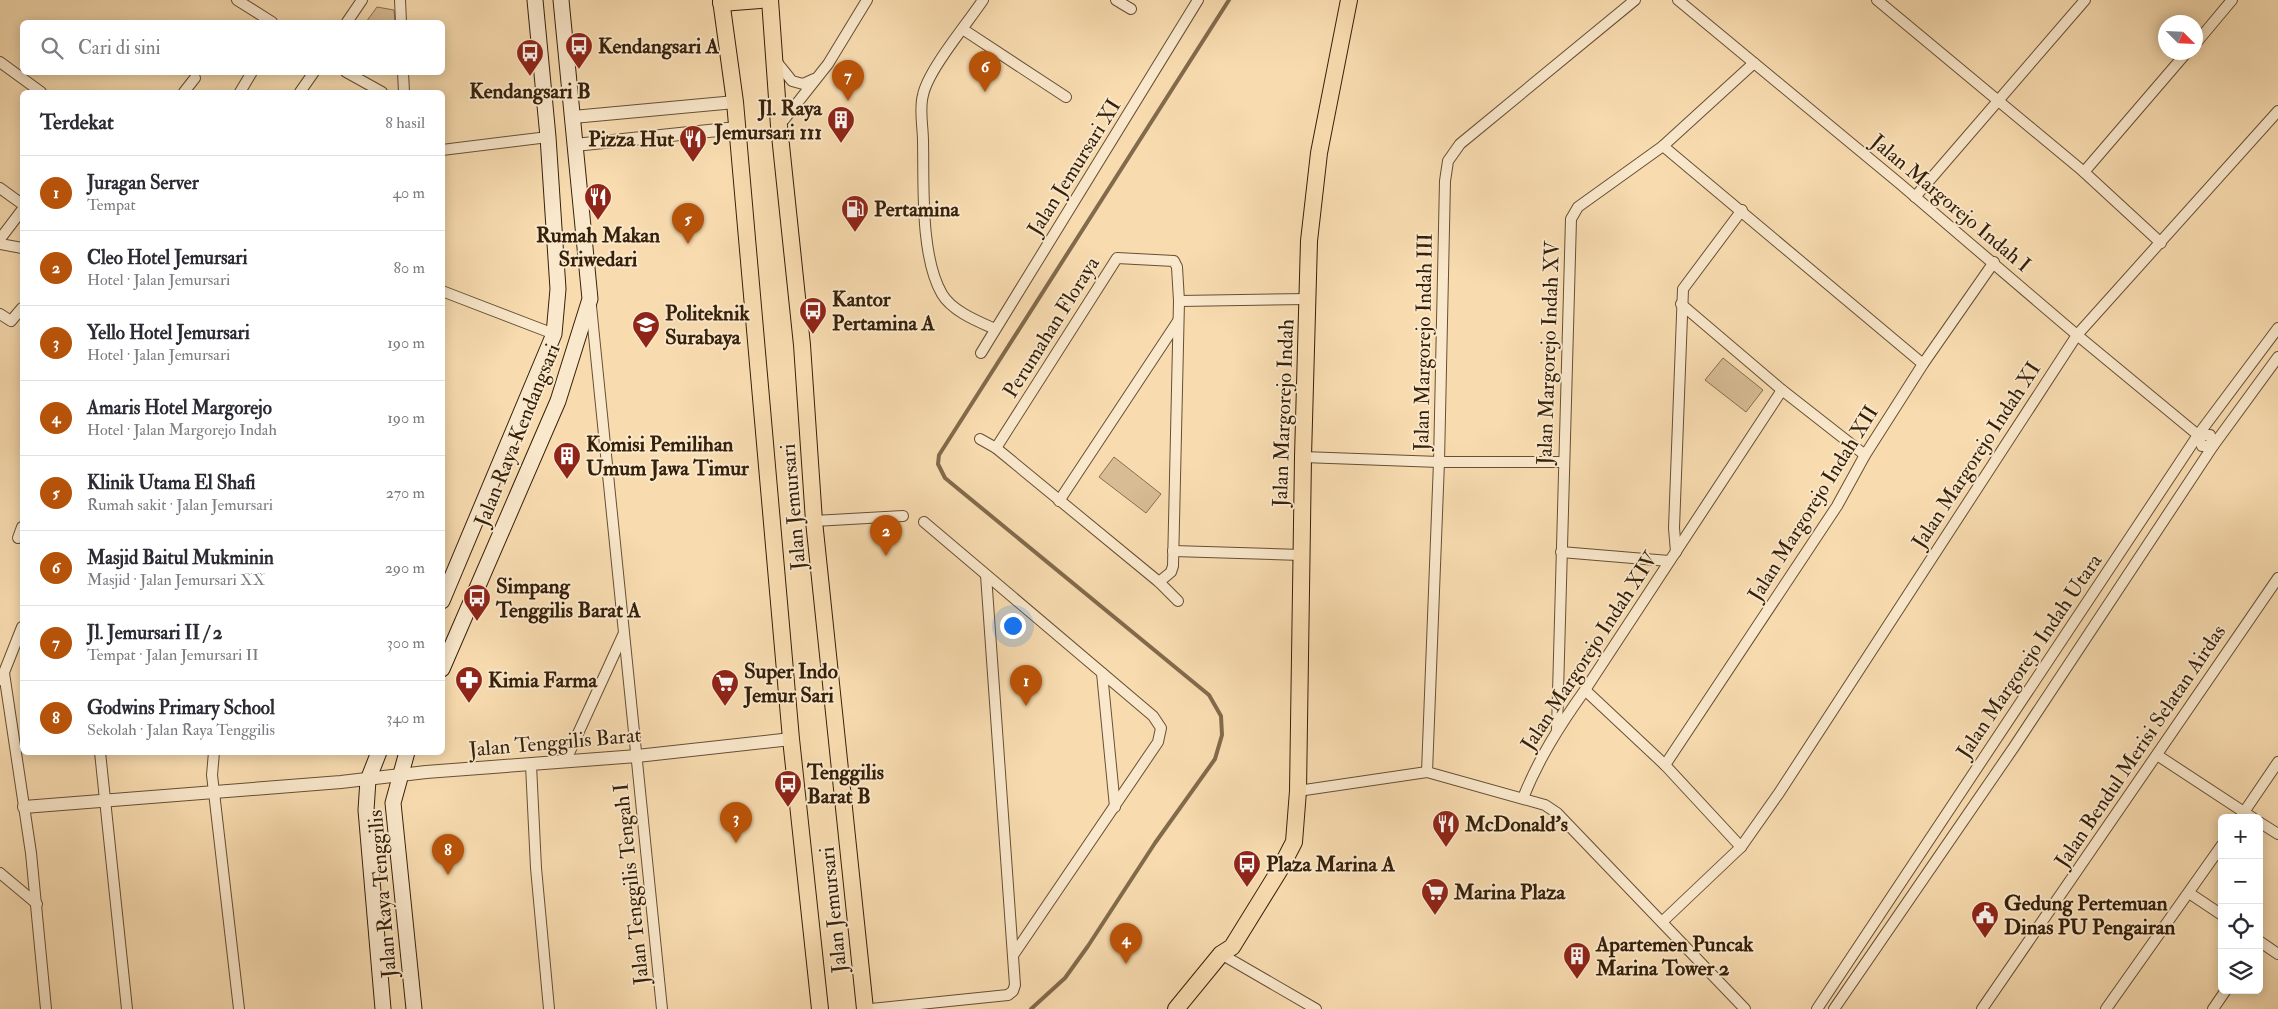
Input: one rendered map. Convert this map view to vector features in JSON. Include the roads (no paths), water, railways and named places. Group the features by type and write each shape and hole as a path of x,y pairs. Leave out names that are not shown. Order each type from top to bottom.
{"main road":[{"name":"Jalan Raya Kendangsari","path":"445,594 554,334 558,289 548,137 535,0"},
{"name":"Jalan Raya Kendangsari","path":"445,662 558,401 590,299 561,0"},
{"path":"721,1 760,0"},
{"name":"Jalan Jemursari","path":"770,0 779,126 802,344 814,521 865,1009"},
{"name":"Jalan Margorejo Indah","path":"1176,1009 1221,954 1232,947 1267,893 1294,842 1298,791 1302,456 1309,242 1315,176 1349,0"},
{"name":"Jalan Jemursari","path":"721,1 735,102 790,739 820,1009"},
{"path":"368,780 378,755"},
{"path":"400,775 405,755"},
{"name":"Jalan Raya Tenggilis","path":"400,775 393,804 414,1009"},
{"name":"Jalan Raya Tenggilis","path":"368,780 366,810 383,1009"}],"street":[{"path":"236,0 269,20"},
{"path":"348,20 362,0"},
{"path":"400,0 401,20"},
{"path":"779,126 814,79 828,64 866,0"},
{"path":"983,0 935,70 922,96 926,228 933,274 943,296 969,317 995,329"},
{"path":"1116,0 1131,9"},
{"name":"Jalan Jemursari XI","path":"981,353 1198,0"},
{"name":"Jalan Margorejo Indah III","path":"1427,772 1439,462 1445,182 1448,161 1460,144 1635,0"},
{"name":"Jalan Margorejo Indah I","path":"1678,0 1994,262 2077,335 2198,435 2202,446 2213,446"},
{"path":"1877,0 2084,172 2161,243"},
{"path":"1915,196 2085,0"},
{"path":"2203,35 2232,0"},
{"path":"964,30 1066,97"},
{"path":"775,58 792,81 803,84 814,79"},
{"path":"2084,172 2180,60"},
{"path":"0,62 38,90"},
{"name":"Jalan Margorejo Indah XV","path":"1557,729 1571,220 1578,207 1663,146 1754,63"},
{"path":"241,90 250,75"},
{"path":"301,90 312,75"},
{"path":"351,75 378,90"},
{"path":"403,75 404,90"},
{"path":"185,90 194,78"},
{"path":"573,117 735,102"},
{"name":"Jalan Margorejo Indah XI","path":"1662,922 1740,848 1779,793 2077,335 2278,111"},
{"path":"576,145 737,128"},
{"path":"445,150 548,137"},
{"path":"1663,146 1742,210 1923,364"},
{"path":"0,188 20,203"},
{"name":"Jalan Margorejo Indah XIV","path":"1672,557 1681,304 1685,283 1742,210"},
{"path":"0,239 20,213"},
{"path":"0,244 20,248"},
{"name":"Perumahan Floraya","path":"996,448 1117,258 1174,261 1177,267 1179,319 1173,569 1159,582"},
{"name":"Jalan Margorejo Indah XII","path":"1665,765 1837,506 1865,455 1923,364 1994,262"},
{"path":"445,292 554,334"},
{"name":"Jalan Tenggilis Tengah I","path":"590,299 662,1009"},
{"path":"1179,301 1308,299"},
{"path":"1681,304 1782,390 1865,455"},
{"path":"0,314 11,321 20,310"},
{"path":"1059,501 1179,319"},
{"name":"Jalan Margorejo Indah Utara","path":"1817,1009 2198,435 2278,328"},
{"name":"Jalan Margorejo Indah Utara","path":"1834,1009 2019,738 2213,446 2278,357"},
{"name":"Jalan Margorejo Indah XIV","path":"1523,798 1533,772 1557,729 1585,690 1782,390"},
{"path":"980,439 996,448 1159,582 1178,601"},
{"path":"1302,456 1439,462 1563,462"},
{"path":"814,521 903,516"},
{"path":"924,522 1153,716 1161,728 1158,742 1014,954"},
{"path":"18,538 20,532"},
{"path":"1173,551 1301,555"},
{"path":"1561,552 1672,557"},
{"path":"871,1009 1008,995 1013,991 1015,984 986,574"},
{"name":"Jalan Bendul Merisi Selatan Airdas","path":"1982,1009 2278,578"},
{"path":"20,632 2,678 24,807 37,904 46,1009"},
{"path":"565,762 624,634"},
{"path":"1102,673 1115,807"},
{"path":"1585,690 1665,765 1740,848"},
{"name":"Jalan Tenggilis Barat","path":"24,807 104,800 215,794 368,780 400,775 637,756 790,739"},
{"path":"100,755 127,1009"},
{"path":"214,755 212,775 239,1009"},
{"path":"2157,755 2241,814"},
{"path":"2243,814 2278,762"},
{"path":"531,765 537,887 548,1009"},
{"path":"1298,791 1427,772 1545,805 1557,814 1745,1009"},
{"path":"2263,825 2278,834"},
{"path":"2106,1009 2218,851"},
{"path":"0,873 37,904"},
{"path":"2189,893 2218,912"},
{"path":"2263,944 2278,954"},
{"path":"1221,954 1316,1009"},
{"path":"2213,1009 2223,994"}],"waterway":[{"path":"1031,1009 1065,978 1155,843 1215,759 1222,735 1221,716 1209,695 945,478 938,464 939,455 1229,0"}],"place":[{"name":"Kendangsari A","path":"579,70"},
{"name":"Kendangsari B","path":"530,77"},
{"name":"Masjid Baitul Mukminin","path":"985,92"},
{"name":"Jl. Jemursari II / 2","path":"848,101"},
{"name":"Jl. Raya Jemursari 111","path":"841,144"},
{"name":"Pizza Hut","path":"693,163"},
{"name":"Rumah Makan Sriwedari","path":"598,221"},
{"name":"Pertamina","path":"855,233"},
{"name":"Klinik Utama El Shafi","path":"688,244"},
{"name":"Kantor Pertamina A","path":"813,335"},
{"name":"Politeknik Surabaya","path":"646,349"},
{"name":"Komisi Pemilihan Umum Jawa Timur","path":"567,480"},
{"name":"Cleo Hotel Jemursari","path":"886,556"},
{"name":"Simpang Tenggilis Barat A","path":"477,622"},
{"name":"Kimia Farma","path":"469,704"},
{"name":"Juragan Server","path":"1026,706"},
{"name":"Super Indo Jemur Sari","path":"725,707"},
{"name":"Tenggilis Barat B","path":"788,808"},
{"name":"Yello Hotel Jemursari","path":"736,843"},
{"name":"McDonald's","path":"1446,848"},
{"name":"Godwins Primary School","path":"448,875"},
{"name":"Plaza Marina A","path":"1247,888"},
{"name":"Marina Plaza","path":"1435,916"},
{"name":"Gedung Pertemuan Dinas PU Pengairan","path":"1985,939"},
{"name":"Amaris Hotel Margorejo","path":"1126,964"},
{"name":"Apartemen Puncak Marina Tower 2","path":"1577,980"}]}
